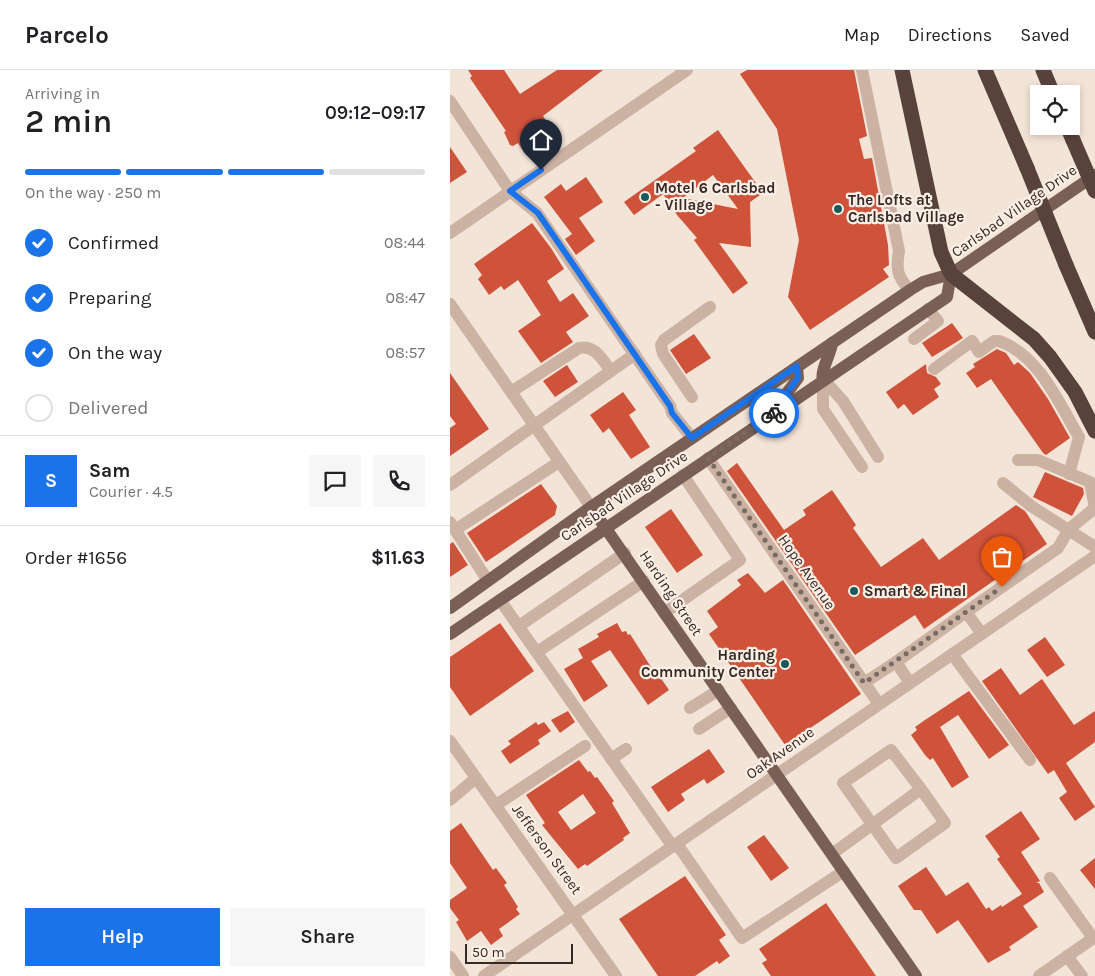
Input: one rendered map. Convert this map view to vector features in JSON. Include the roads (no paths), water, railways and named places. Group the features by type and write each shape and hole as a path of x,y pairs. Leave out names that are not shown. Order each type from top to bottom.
{"highway":[{"path":"902,70 941,252 951,274 1039,345 1075,392 1095,431"},
{"path":"985,70 1095,332"},
{"path":"1044,70 1050,85"},
{"path":"1071,135 1095,191"}],"main road":[{"name":"Carlsbad Village Drive","path":"450,608 591,507 910,290 922,282 951,274 1095,175"},
{"name":"Carlsbad Village Drive","path":"450,634 947,297 951,274"},
{"path":"824,379 823,370 831,354 832,343"},
{"path":"784,406 784,397 798,378 797,366"},
{"name":"Harding Street","path":"591,507 916,976"}],"street":[{"path":"450,233 687,70"},
{"path":"862,70 899,251 896,270 899,280 910,290"},
{"path":"450,101 510,191 538,213 670,406 672,413 692,438"},
{"name":"Harding Street","path":"450,304 591,507"},
{"path":"692,397 664,354 661,345 664,340 710,307"},
{"path":"914,339 938,321 928,309"},
{"path":"934,369 972,341 979,352 994,341 999,341 1026,355 1079,437 1069,474"},
{"path":"511,392 579,348 591,348 596,351 610,371"},
{"path":"450,485 635,354"},
{"path":"824,379 843,401 878,457"},
{"path":"824,379 824,409 862,467"},
{"name":"Hope Avenue","path":"708,458 879,704"},
{"path":"864,683 1058,548 1069,529 1095,508 1090,482 1038,460 1018,460"},
{"path":"488,581 453,526 559,462"},
{"path":"664,613 740,560 683,475"},
{"path":"1003,483 1031,506 1095,547"},
{"path":"519,626 624,553"},
{"name":"Oak Avenue","path":"484,976 575,916 1095,556"},
{"path":"537,652 644,581"},
{"path":"500,600 537,652 600,733 611,759 630,775 675,845 742,938 844,871"},
{"path":"966,612 982,634"},
{"path":"952,654 1030,760"},
{"path":"896,662 910,683"},
{"path":"690,708 719,690"},
{"path":"699,729 731,708"},
{"name":"Jefferson Street","path":"450,741 616,976"},
{"path":"496,805 585,746"},
{"path":"611,759 626,749"},
{"path":"891,750 921,790 945,823 896,858 843,783 891,750"},
{"path":"450,800 476,778"},
{"path":"832,854 921,790"},
{"path":"1039,976 1094,938 1050,878"},
{"path":"1067,956 1082,976"},
{"path":"450,957 463,976"}],"place":[{"name":"Motel 6 Carlsbad - Village","path":"645,197"},
{"name":"The Lofts at Carlsbad Village","path":"838,209"},
{"name":"Smart & Final","path":"854,591"},
{"name":"Harding Community Center","path":"785,664"}]}
